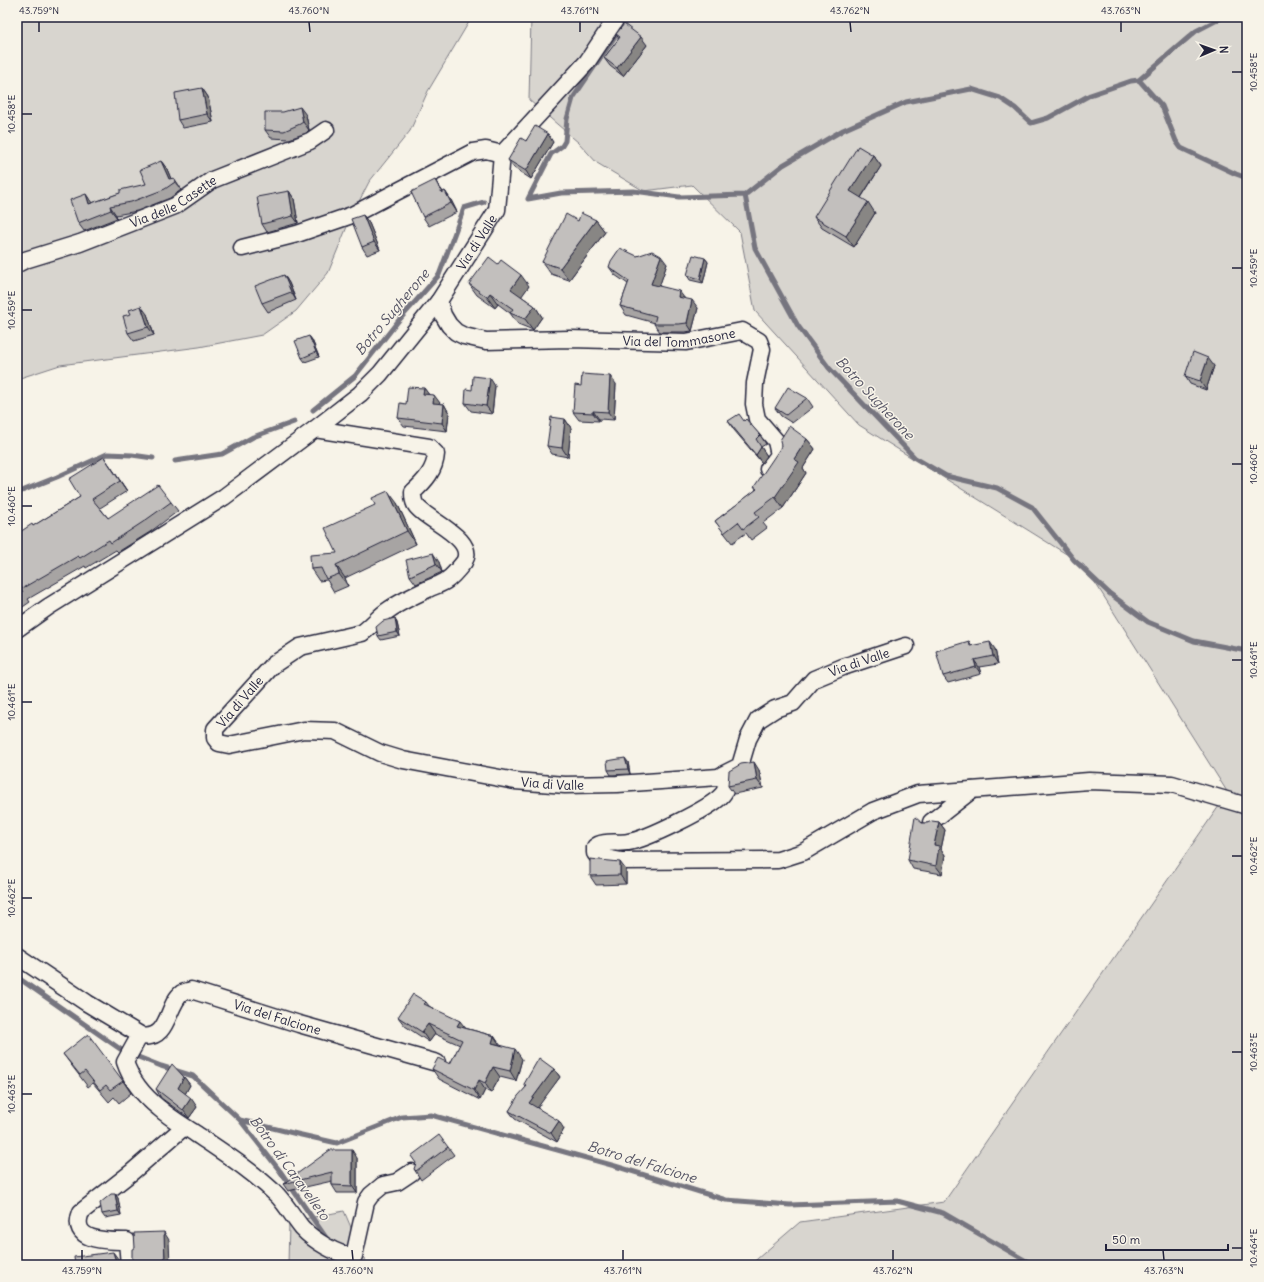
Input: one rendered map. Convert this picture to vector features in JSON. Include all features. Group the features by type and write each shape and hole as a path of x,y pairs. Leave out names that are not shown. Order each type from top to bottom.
{"street":[{"path":"242,248 296,234 352,215 473,152 486,150 502,154 587,62 616,17"},
{"name":"Via delle Casette","path":"17,264 25,260 80,243 175,206 212,180 310,141 326,130"},
{"name":"Via di Valle","path":"17,629 48,607 224,497 360,394 380,374 439,301 497,210 502,154"},
{"name":"Via del Tommasone","path":"439,301 443,315 449,325 456,332 464,336 486,341 570,339 686,342 742,331 759,341 762,349 754,404 757,419 776,441 779,455 759,483"},
{"name":"Via di Valle","path":"315,429 429,447 436,454 436,462 427,478 413,492 414,502 421,512 460,539 466,548 464,561 448,579 413,596 389,610 377,618 370,627 362,633 300,648 273,664 215,729 215,738 219,743 230,745 237,744 304,730 335,730 380,753 402,760 515,781 565,785 617,784 719,777 740,766 748,739 758,720 775,709 793,703 814,679 906,646"},
{"path":"719,777 726,781 726,789 722,796 709,805 641,839 628,842 597,845 595,848 595,853 598,857 621,861 778,860 803,852 873,811 918,794 1090,781 1172,784 1247,806"},
{"path":"931,822 972,790"},
{"path":"17,956 138,1039 125,1062 129,1074 145,1094 158,1108 217,1148 262,1182 279,1197 303,1229 320,1242 347,1256 354,1256 366,1202 371,1194 383,1185 397,1182 412,1172"},
{"name":"Via del Falcione","path":"138,1039 157,1033 164,1025 182,993 191,990 299,1024 437,1063"},
{"path":"129,1265 127,1241 88,1238 81,1230 77,1221 81,1212 132,1172 184,1127"}],"shaded area":[{"path":"17,17 472,17 428,91 410,131 369,182 351,217 328,273 296,311 262,335 199,347 60,365 17,379"},
{"path":"531,17 1247,17 1247,1265 750,1265 800,1222 944,1202 1228,793 1084,565 859,425 755,311 740,232 692,185 644,191 597,163 579,143 529,100"},
{"path":"344,1211 367,1265 288,1265 289,1222"}],"building":[{"path":"624,24 641,37 617,68 604,58 620,37 616,34"},
{"path":"202,88 207,114 178,120 175,93"},
{"path":"300,107 303,122 300,124 284,131 265,130 265,112 283,112"},
{"path":"535,126 548,134 526,171 508,160 521,138 526,141"},
{"path":"858,146 873,155 850,191 868,202 846,236 814,217"},
{"path":"161,161 169,179 174,178 175,182 165,189 131,202 110,206 111,210 78,223 70,200 86,194 89,204 120,193 120,190 146,184 140,170"},
{"path":"435,180 442,193 445,191 451,203 423,217 411,192"},
{"path":"289,191 293,216 262,224 257,197"},
{"path":"581,213 596,220 560,268 542,262 566,214 578,221"},
{"path":"363,215 374,242 362,247 351,219"},
{"path":"620,248 637,256 652,251 661,256 651,284 679,291 678,297 692,300 687,323 654,324 656,316 620,306 629,281 609,267 611,261"},
{"path":"693,255 705,258 700,279 687,275"},
{"path":"489,257 498,264 501,260 521,275 511,289 535,306 525,319 510,313 513,309 490,293 487,297 469,284"},
{"path":"284,275 291,292 262,303 255,286"},
{"path":"141,306 148,327 128,333 123,316 131,314 129,310"},
{"path":"309,336 316,352 302,358 295,341"},
{"path":"1193,352 1208,358 1200,381 1185,376"},
{"path":"582,374 610,376 608,412 573,412 575,385 581,386"},
{"path":"473,376 490,378 486,406 465,403 466,389 472,390"},
{"path":"408,387 424,388 423,394 434,395 433,403 444,404 442,423 398,418 400,403 406,404"},
{"path":"788,387 807,398 786,415 775,408"},
{"path":"739,414 744,421 746,419 760,435 756,439 761,447 756,455 728,421"},
{"path":"551,417 565,419 562,448 547,446"},
{"path":"789,426 807,439 794,459 799,462 775,497 755,512 759,517 743,529 738,522 724,533 715,521 757,489 754,487 779,450 781,446 780,440"},
{"path":"104,457 120,481 92,499 108,518 158,485 171,502 111,543 109,540 80,558 78,556 21,589 23,592 17,597 17,534 32,524 33,526 80,497 69,479"},
{"path":"388,491 407,531 336,565 339,574 326,579 321,568 311,569 310,555 337,553 325,528 375,505 372,498"},
{"path":"433,553 436,564 410,576 406,560"},
{"path":"395,618 397,632 378,636 376,627 383,621"},
{"path":"969,641 970,646 990,642 993,656 974,660 976,667 943,676 936,651"},
{"path":"625,758 628,769 608,770 607,761"},
{"path":"754,762 757,780 728,786 729,771 741,764"},
{"path":"915,817 922,823 932,821 939,822 934,845 939,846 936,866 908,860"},
{"path":"590,859 620,862 620,875 590,876"},
{"path":"413,994 426,1002 424,1004 460,1021 457,1026 494,1036 492,1043 515,1049 510,1071 493,1067 485,1083 479,1080 474,1090 432,1069 438,1058 450,1064 462,1040 428,1024 422,1032 398,1017"},
{"path":"88,1034 123,1081 110,1090 106,1085 100,1090 85,1071 80,1075 63,1054"},
{"path":"539,1058 554,1069 529,1103 559,1121 551,1133 509,1111 518,1096 527,1086 524,1084"},
{"path":"172,1064 184,1077 178,1088 191,1098 183,1110 156,1089"},
{"path":"439,1135 448,1147 416,1171 414,1169 416,1163 411,1156"},
{"path":"330,1150 352,1150 352,1186 332,1185 332,1172 283,1184"},
{"path":"111,1194 115,1194 118,1211 102,1214 100,1203"},
{"path":"164,1232 165,1265 127,1265 132,1260 132,1249 135,1248 134,1233"},
{"path":"113,1252 116,1262 119,1265 75,1265 74,1257"}],"waterway":[{"path":"528,199 551,154 562,146 565,141 567,119 573,98 628,17"},
{"path":"745,195 783,165 843,130 906,102 971,89 1000,98 1015,108 1031,123 1048,118 1090,95 1131,81 1139,80 1196,31 1223,17"},
{"path":"1139,80 1162,106 1176,141 1181,148 1247,178"},
{"name":"Botro Sugherone","path":"528,199 561,193 634,191 679,197 745,195"},
{"name":"Botro Sugherone","path":"745,195 755,248 798,326 829,368 915,458 946,476 997,488 1032,507 1074,560 1109,593 1148,622 1194,641 1247,651"},
{"name":"Botro Sugherone","path":"313,410 355,376 399,320 439,275 464,208 484,202"},
{"name":"Botro Sugherone","path":"175,461 222,454 253,437 294,422"},
{"name":"Botro Sugherone","path":"17,493 57,477 107,454 153,458"},
{"name":"Botro di Caravelleto","path":"17,977 123,1051 161,1066 193,1076 240,1120 280,1171 329,1242"},
{"name":"Botro del Falcione","path":"240,1120 337,1143 402,1117 431,1115 615,1166 726,1200 790,1205 897,1201 943,1213 1033,1265"},
{"name":"Botro di Caravelleto","path":"337,1256 341,1265"}]}
